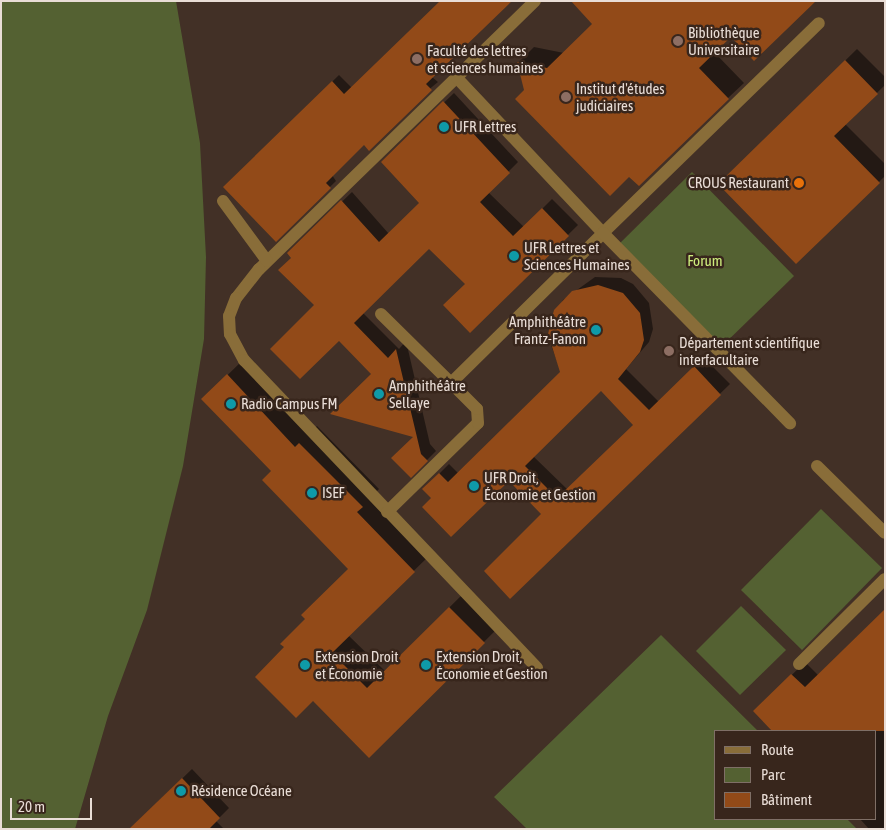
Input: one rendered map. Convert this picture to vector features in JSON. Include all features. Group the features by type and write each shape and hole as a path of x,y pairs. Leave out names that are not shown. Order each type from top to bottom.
{"lane":[{"path":"535,1 267,261 236,298 228,316 230,334 236,348 280,400 536,668"},
{"path":"451,383 819,23"},
{"path":"456,78 790,424"},
{"path":"223,201 267,261"},
{"path":"380,314 477,409 478,423 387,512"},
{"path":"817,466 885,533"},
{"path":"800,664 885,579"}],"green space":[{"path":"1,1 176,1 200,143 206,257 204,339 183,466 147,610 108,716 75,829 1,829"},
{"name":"Forum","path":"692,172 794,276 718,350 616,247"},
{"path":"821,509 882,568 802,650 741,590"},
{"path":"741,606 786,650 740,695 696,651"},
{"path":"661,635 757,730 714,730 714,820 848,820 857,829 527,829 494,797"}],"building":[{"path":"440,1 512,1 426,84 432,90 369,151 364,145 326,183 331,188 276,242 223,187 332,81 344,94"},
{"path":"571,1 816,1 754,61 731,37 699,68 729,99 639,186 629,177 610,196 515,99 524,90 517,62 547,68 592,24"},
{"name":"CROUS Restaurant","path":"845,60 878,94 834,136 880,183 796,264 718,184"},
{"path":"443,101 510,173 480,202 513,236 542,208 569,236 470,333 443,305 465,284 429,249 354,323 388,358 396,349 421,454 428,461 411,478 391,458 413,437 330,414 371,374 339,341 300,379 270,349 314,305 278,270 291,258 287,253 341,200 379,242 419,203 381,162"},
{"name":"UFR Droit, Économie et Gestion","path":"598,285 623,293 640,313 644,340 640,352 618,379 649,410 694,366 721,395 510,599 484,571 541,514 509,481 451,537 422,507 431,498 422,489 439,473 448,482 560,372 548,334 554,310 572,291","holes":["601,391 633,425 557,498 525,466"]},
{"path":"227,374 295,447 299,443 363,507 357,512 415,572 332,653 367,688 449,607 485,643 369,758 313,701 296,718 255,677 284,647 280,644 305,619 301,615 348,569 262,480 271,471 201,399"},
{"path":"885,609 885,731 771,730 753,711 791,674 805,687"},
{"name":"Résidence Océane","path":"182,778 220,818 209,829 129,829"}],"place":[{"name":"Bibliothèque Universitaire","path":"678,41"},
{"name":"Faculté des lettres et sciences humaines","path":"417,59"},
{"name":"Institut d'études judiciaires","path":"566,97"},
{"name":"UFR Lettres","path":"444,127"},
{"name":"CROUS Restaurant","path":"799,183"},
{"name":"UFR Lettres et Sciences Humaines","path":"514,256"},
{"name":"Amphithéâtre Frantz-Fanon","path":"596,330"},
{"name":"Département scientifique interfacultaire","path":"669,351"},
{"name":"Amphithéâtre Sellaye","path":"379,394"},
{"name":"Radio Campus FM","path":"231,404"},
{"name":"UFR Droit, Économie et Gestion","path":"474,486"},
{"name":"ISEF","path":"312,493"},
{"name":"Extension Droit et Économie","path":"305,665"},
{"name":"Extension Droit, Économie et Gestion","path":"426,665"},
{"name":"Résidence Océane","path":"181,791"}]}
